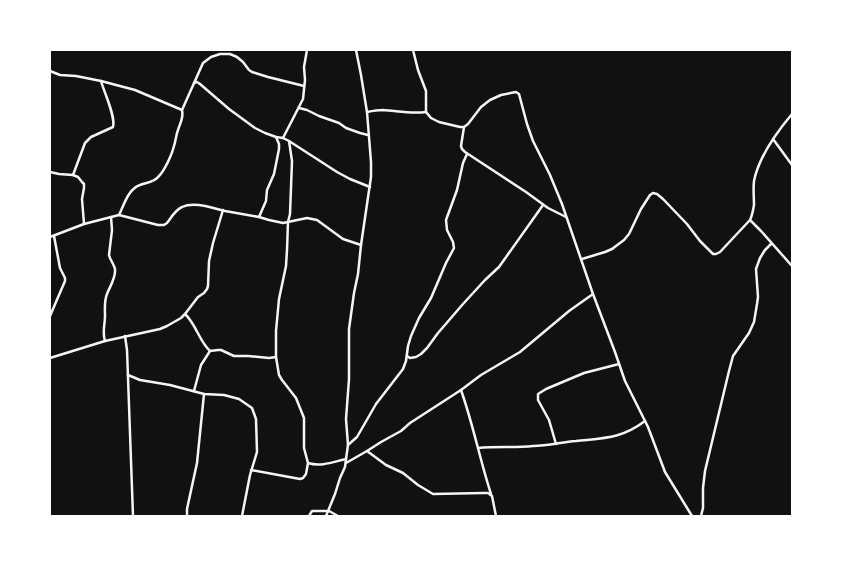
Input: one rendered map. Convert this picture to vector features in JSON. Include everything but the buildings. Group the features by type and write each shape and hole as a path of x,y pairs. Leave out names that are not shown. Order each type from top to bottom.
{"street":[{"path":"283,138 303,99 305,80 304,67 307,50"},
{"path":"326,516 345,464 348,445 346,419 349,379 349,329 370,186 371,162 367,112 356,50"},
{"path":"413,50 426,92 426,112 431,118 439,122 464,127"},
{"path":"119,215 133,189 140,184 155,181 162,172 174,146 183,116 182,110 203,63 224,53 230,54 237,57 252,72 304,86"},
{"path":"50,71 60,75 76,76 135,90 182,110"},
{"path":"73,174 85,143 90,137 114,126 101,81"},
{"path":"194,83 199,83 229,109 255,128 289,141 337,172 350,179 370,186"},
{"path":"567,217 543,205 526,192 462,150 461,146 464,127 481,107 490,100 514,92 518,93 530,133 550,175 567,217 593,294 629,390 645,421 665,472 692,516"},
{"path":"299,108 339,123 346,128 368,135"},
{"path":"367,112 379,110 409,113 426,112"},
{"path":"582,259 612,249 624,240 641,209 653,193 660,196 713,254 720,252 750,220 754,206 753,190 755,176 760,162 773,139 792,114"},
{"path":"259,217 266,201 267,190 274,174 278,153 276,137"},
{"path":"773,139 792,165"},
{"path":"251,470 300,479 306,474 308,463 304,448 304,418 296,398 279,375 276,357 276,331 279,299 286,266 288,222 290,214 292,167 289,141"},
{"path":"348,445 357,437 376,404 403,369 411,336 419,318 431,298 454,248 453,242 448,233 446,220 457,190 466,154"},
{"path":"50,172 59,174 73,174 84,184 82,199 84,224"},
{"path":"50,237 84,224 119,215 164,225 179,209 193,205 206,206 278,222 288,222 307,218 317,220 343,239 361,245"},
{"path":"406,356 412,358 416,357 427,348 458,309 499,267 543,205"},
{"path":"50,358 105,341 160,329 185,314 198,297 204,293 208,286 209,261 223,210"},
{"path":"105,341 103,329 105,300 114,277 115,268 109,255 112,230 111,217"},
{"path":"750,220 792,266"},
{"path":"50,316 65,280 60,268 54,236"},
{"path":"701,516 703,508 705,471 728,371 734,356 749,333 754,322 758,297 756,269 760,258 771,244"},
{"path":"345,464 401,431 410,423 461,390 481,375 520,352 569,311 593,294"},
{"path":"185,314 191,321 203,343 210,351"},
{"path":"125,336 128,376 133,516"},
{"path":"210,351 221,350 234,356 276,357"},
{"path":"194,391 201,366 210,351"},
{"path":"556,444 549,420 538,400 538,394 546,389 584,373 619,364"},
{"path":"128,376 140,380 170,384 204,394 224,395 239,399 252,408 256,419 257,452 251,470 242,516"},
{"path":"461,390 496,516"},
{"path":"187,516 187,509 197,463 204,394"},
{"path":"478,448 534,446 597,439 623,434 645,421"},
{"path":"367,452 386,465 403,473 418,485 433,494 480,492 491,494"},
{"path":"308,463 321,465 346,459"},
{"path":"309,516 312,511 328,511 338,516"}]}
